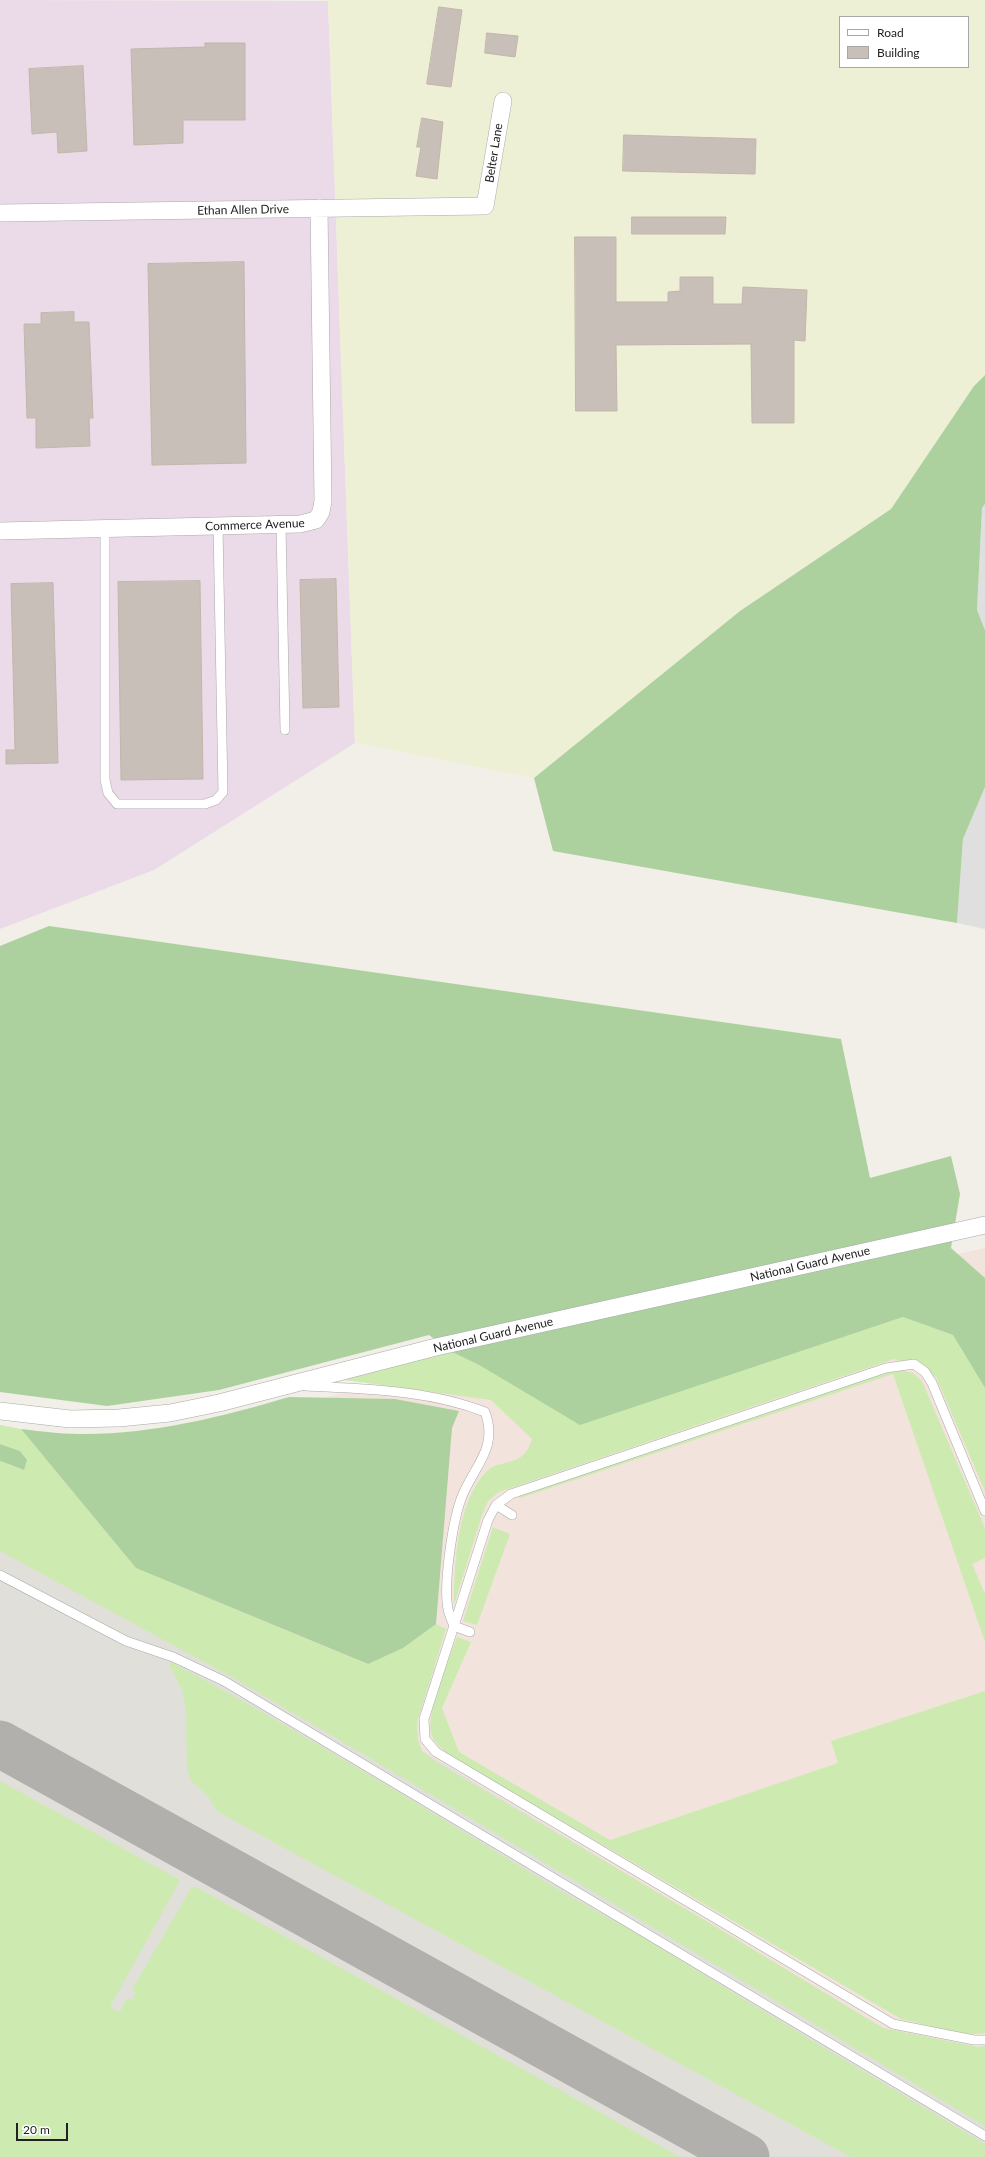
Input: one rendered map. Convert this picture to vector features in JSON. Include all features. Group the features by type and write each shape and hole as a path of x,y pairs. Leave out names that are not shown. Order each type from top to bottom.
{"street":[{"name":"Belter Lane","path":"485,206 503,101"},
{"name":"Ethan Allen Drive","path":"0,213 485,206"},
{"name":"Commerce Avenue","path":"0,531 282,525 312,522 319,517 322,507 319,208"},
{"name":"National Guard Avenue","path":"0,1411 70,1419 119,1418 170,1413 219,1403 436,1347 985,1225"}],"lane":[{"path":"282,525 284,730"},
{"path":"105,528 105,780 108,793 117,804 205,804 216,800 223,792 218,526"},
{"path":"985,1511 932,1383 925,1372 914,1364 886,1368 511,1494 496,1504 488,1520 424,1719 425,1739 436,1752 893,2024 974,2040 985,2040"},
{"path":"286,1385 410,1394 463,1404 485,1412 490,1426 490,1442 463,1494 451,1550 447,1588 448,1608 454,1626"},
{"path":"496,1504 512,1515"},
{"path":"0,1575 126,1641 173,1657 224,1681 985,2136"},
{"path":"454,1626 470,1632"}],"shaded area":[{"path":"0,0 328,1 355,743 154,870 0,929"},
{"path":"985,504 985,630 977,610 982,508"},
{"path":"985,787 985,929 957,923 963,839"},
{"path":"985,1248 985,2157 531,2157 17,1467"},
{"path":"17,1467 136,1568 367,1664 403,1648 435,1667 417,1722 418,1740 422,1751 883,2028 978,2047 985,2046 985,2157 0,2157 0,1471"}],"green space":[{"path":"319,0 985,0 985,375 974,386 891,509 740,611 534,778 355,743 328,1"},
{"path":"985,375 985,504 982,508 977,610 985,630 985,787 963,839 957,923 553,851 534,778 740,611 891,509 974,386"},
{"path":"49,926 841,1039 870,1178 951,1156 960,1194 951,1248 985,1278 985,1388 953,1335 903,1317 580,1425 481,1366 452,1352 429,1335 219,1390 107,1406 0,1392 0,946"},
{"path":"903,1317 953,1335 985,1388 985,1491 936,1377 894,1359 499,1492 488,1501 482,1515 454,1605 455,1571 459,1534 469,1499 477,1484 487,1471 495,1466 519,1458 526,1452 532,1439 491,1400 344,1380 393,1365 452,1352 481,1366 670,1394"},
{"path":"901,1370 913,1373 922,1381 985,1528 985,1558 972,1564 985,1594 985,1642 893,1374 520,1498 518,1495 883,1373"},
{"path":"289,1397 395,1399 459,1411 452,1428 436,1624 403,1648 368,1664 136,1568 21,1429 72,1434 106,1434 159,1428 211,1418"},
{"path":"0,1425 21,1429 136,1568 367,1664 403,1648 436,1624 446,1629 417,1722 418,1740 422,1751 436,1762 713,1925 883,2028 978,2047 985,2046 985,2126 343,1742 228,1675 0,1551 0,1461 23,1470 20,1451 0,1444"},
{"path":"0,1444 20,1451 27,1460 24,1470 0,1461"},
{"path":"493,1527 510,1534 477,1625 463,1621"},
{"path":"457,1637 471,1642 442,1708 459,1752 610,1840 838,1763 831,1741 985,1691 985,2033 978,2034 956,2032 901,2019 446,1752 433,1738 431,1717 438,1688"},
{"path":"171,1662 266,1714 359,1769 557,1889 622,1925 985,2144 985,2157 851,2157 222,1814 216,1810 208,1796 191,1781 187,1769 186,1709 182,1690 169,1664"},
{"path":"0,1781 180,1880 110,2007 120,2012 127,1998 132,2000 136,1992 132,1990 191,1888 196,1887 680,2157 0,2157"}],"building":[{"path":"439,7 462,10 451,87 427,84"},
{"path":"487,33 518,36 515,57 485,53"},
{"path":"205,43 245,43 245,120 183,120 183,143 134,145 131,49 205,47"},
{"path":"83,66 87,151 58,153 57,132 32,134 29,69"},
{"path":"422,118 443,122 437,179 416,176 421,147 417,147"},
{"path":"624,135 756,139 755,174 623,171"},
{"path":"632,217 726,217 725,234 632,234"},
{"path":"575,237 616,237 616,302 668,302 668,292 680,291 680,277 713,277 713,304 742,304 743,287 807,290 805,341 794,340 794,423 752,423 751,344 616,345 617,411 576,411"},
{"path":"244,262 246,463 152,465 148,264"},
{"path":"74,312 74,322 89,322 93,418 89,418 90,446 36,448 36,418 27,418 24,324 41,324 41,313"},
{"path":"336,579 339,707 303,708 300,580"},
{"path":"200,581 203,779 121,780 118,582"},
{"path":"53,583 58,763 6,764 6,750 15,750 11,584"}],"taxiway":[{"path":"0,1744 746,2157"}]}
